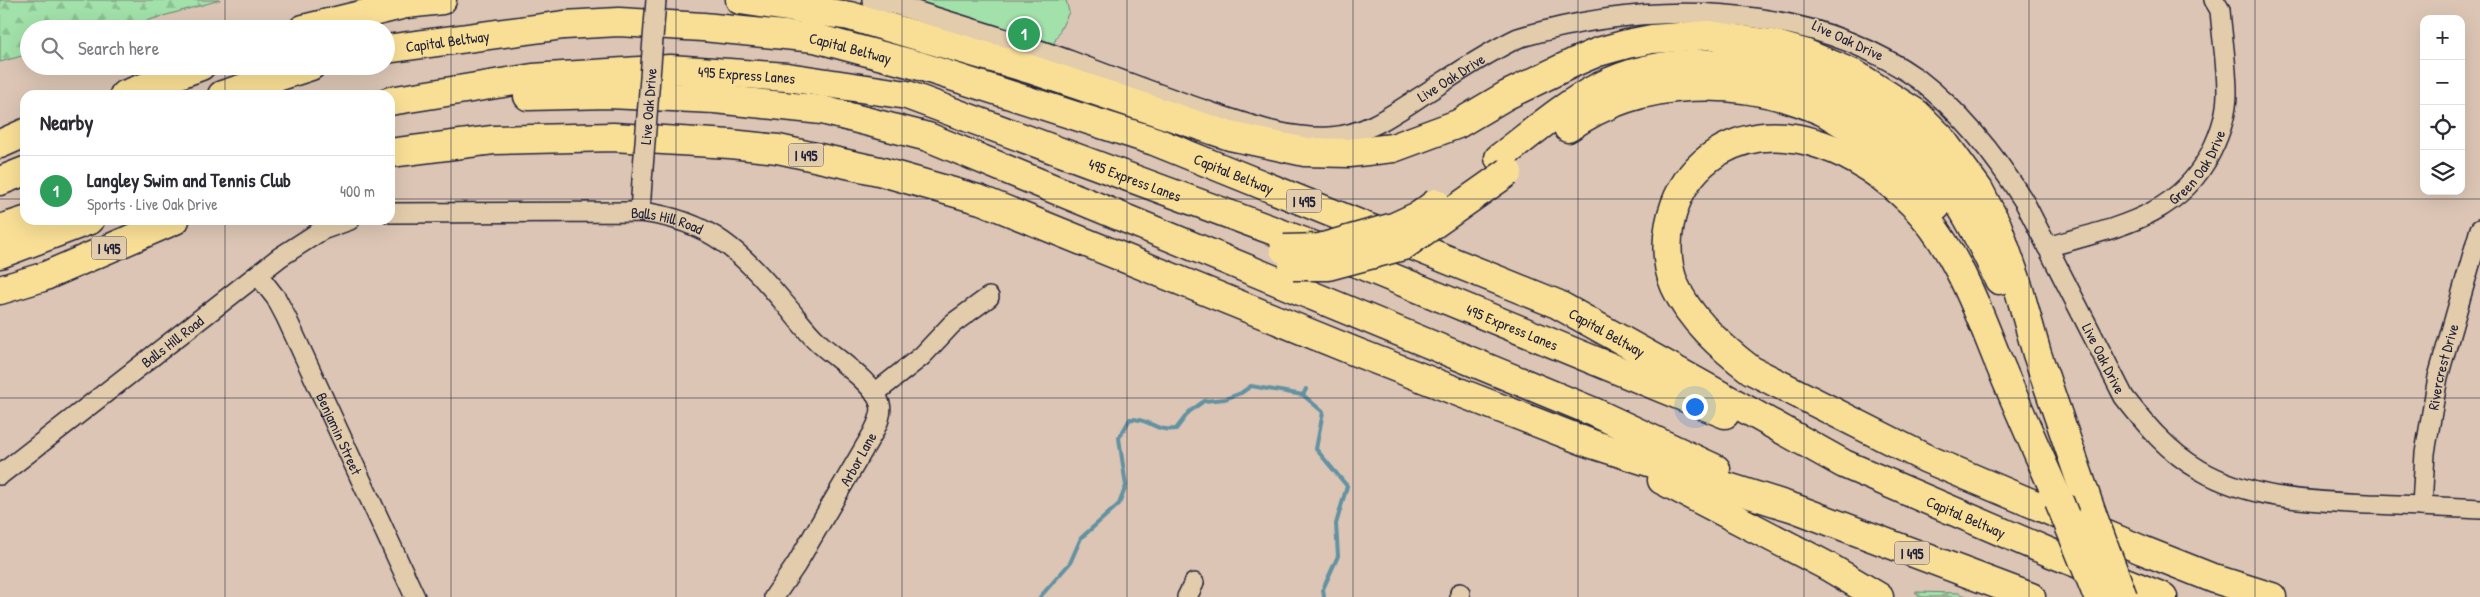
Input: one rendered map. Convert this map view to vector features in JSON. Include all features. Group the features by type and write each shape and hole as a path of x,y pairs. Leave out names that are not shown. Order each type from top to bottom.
{"highway":[{"path":"340,20 406,4 442,0"},
{"path":"740,0 850,16 1030,68 1230,136 1305,152 1358,152 1393,148 1458,124 1508,95 1598,52 1644,41 1709,35 1772,44 1804,53 1856,75 1916,113 1940,137 1980,190 1997,225 2016,279 2037,354 2092,514"},
{"name":"Capital Beltway","path":"395,48 564,25 619,22 703,27 815,38 920,66 1154,141 1557,304 1844,464 2051,553 2163,597"},
{"path":"395,29 470,23 564,25"},
{"path":"928,137 1048,171 1222,242 1328,266 1403,246 1597,88 1635,73 1674,65 1718,64 1771,70 1819,84 1862,107 1912,145 1949,188 1977,231 2002,288 2124,597"},
{"name":"495 Express Lanes","path":"395,100 533,78 670,68 787,76 907,95 1320,248 1844,464"},
{"path":"138,90 180,75"},
{"path":"173,78 184,75"},
{"path":"237,90 283,75"},
{"path":"907,95 1288,257 1394,227 1420,215 1610,103 1651,92 1699,86 1759,91 1822,111 1878,143 1923,190 1944,217 1966,257 2059,501"},
{"name":"495 Express Lanes","path":"395,117 532,96 609,94 715,98 822,110 928,137 1594,412 1685,453 1794,508"},
{"path":"0,132 20,126"},
{"path":"0,144 20,135"},
{"path":"2098,597 2059,501 1956,260 1913,204 1882,178 1856,160 1820,144 1786,136 1766,136 1730,144 1694,171 1680,192 1669,221 1668,253 1675,285 1697,320 1726,350 1751,370 1925,458 2142,550 2215,579 2272,597"},
{"name":"I 495","path":"395,152 493,140 580,137 730,144 835,160 980,200 1356,352 1592,444 1794,508 2031,597"},
{"path":"0,181 20,173"},
{"path":"0,230 20,223"},
{"path":"0,254 77,225"},
{"name":"I 495","path":"0,290 43,277 164,225"},
{"path":"0,296 43,277"},
{"path":"1592,444 1827,566 1879,597"}],"street":[{"name":"Live Oak Drive","path":"640,212 656,0"},
{"name":"Live Oak Drive","path":"872,0 897,5 1070,60 1187,104 1265,130 1308,136 1333,136 1359,132 1392,116 1508,43 1577,15 1642,2 1700,0 1766,9 1810,22 1868,46 1918,78 1974,131 2006,173 2047,247 2124,397 2151,430 2182,458 2220,480 2276,497 2308,501 2480,508"},
{"name":"Green Oak Drive","path":"2047,247 2144,218 2165,206 2184,191 2206,163 2221,126 2227,93 2220,10 2214,0"},
{"name":"Balls Hill Road","path":"395,214 640,212 667,215 699,226 741,256 817,341 875,393"},
{"name":"Balls Hill Road","path":"0,475 305,240 322,230 336,225"},
{"name":"Rivercrest Drive","path":"2422,506 2425,453 2436,385 2480,229"},
{"name":"Benjamin Street","path":"258,275 276,298 286,316 415,597"},
{"path":"875,393 922,356 952,324 989,297"},
{"name":"Arbor Lane","path":"774,597 796,565 873,433 880,417 881,405 875,393"}],"green space":[{"path":"0,0 220,0 149,20 20,20 20,56 0,62"},
{"path":"884,0 1066,0 1069,12 1049,53"},
{"path":"1915,592 1959,593 1969,597 1919,597"}],"waterway":[{"path":"1040,597 1070,563 1081,538 1119,504 1126,486 1119,438 1130,419 1144,421 1162,429 1176,429 1189,412 1204,401 1225,399 1241,393 1251,386 1303,395 1306,389"},
{"path":"1303,395 1323,412 1316,449 1347,486 1336,524 1338,556 1323,589 1324,597"}],"place":[{"name":"Langley Swim and Tennis Club","path":"1024,34"}]}
